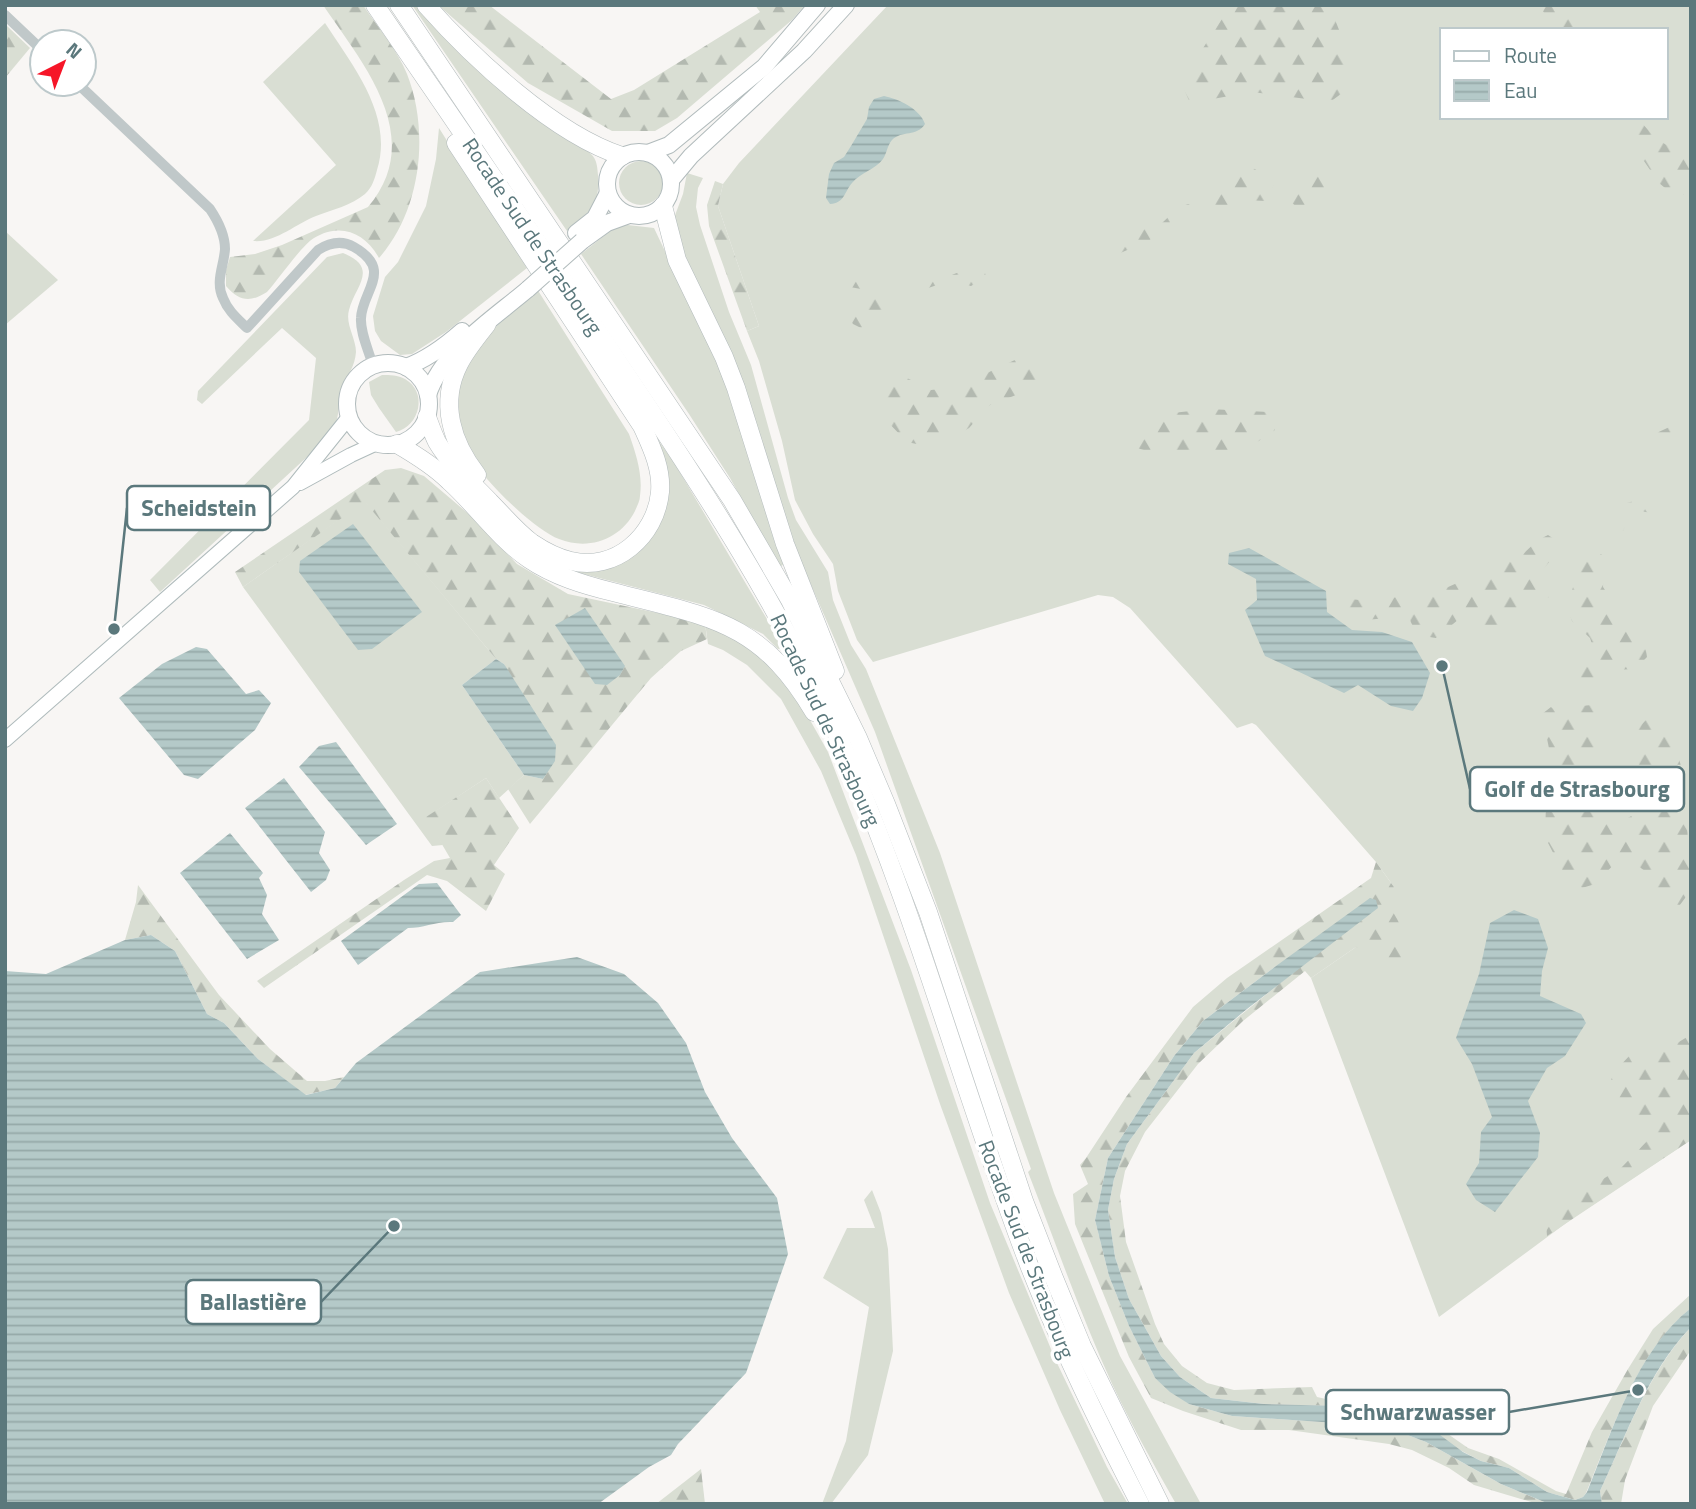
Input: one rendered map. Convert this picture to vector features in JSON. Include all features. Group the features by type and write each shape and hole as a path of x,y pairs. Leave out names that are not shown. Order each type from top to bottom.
{"highway":[{"name":"Rocade Sud de Strasbourg","path":"375,5 703,488 756,575 796,651 841,741 900,887 1030,1267 1067,1355 1140,1504"},
{"name":"Rocade Sud de Strasbourg","path":"399,5 732,500 790,600 858,737 928,912 1024,1201 1054,1278 1111,1408 1160,1504"},
{"path":"426,5 464,46 524,97 591,144 622,156"},
{"path":"391,29 430,101 632,410 658,465 660,492 651,523 636,543 614,558 589,564 550,554 523,536 452,462 437,442 427,417"},
{"path":"663,206 677,260 736,388 785,544 824,639 858,737"},
{"path":"487,324 459,363 452,382 448,407 452,428 466,462 508,508 540,537 574,552 590,553 616,545 629,536 645,511 649,482 646,460 626,417 583,347 552,288"},
{"path":"397,444 422,458 448,479 528,558 593,587 709,617 732,626 758,643 782,665 799,686 865,797"}],"main road":[{"path":"648,153 668,145 764,67 817,5"},
{"path":"579,237 607,223 629,215 648,215 663,206 668,198 671,180 691,156 804,51 846,5"},
{"path":"629,215 612,203 608,193 608,173 622,156 635,152 648,153 659,159 671,180"},
{"path":"405,367 444,347 525,284 579,237 595,218 608,193"},
{"path":"293,487 351,454 377,443 397,444 416,434 427,417 428,395 437,374 462,344 487,324 525,284"},
{"path":"377,443 361,434 349,417 347,402 351,387 360,374 373,366 389,363 405,367 420,378 428,395"},
{"path":"5,740 293,487 349,417"}],"street":[{"path":"5,15 28,37"},
{"path":"93,98 210,209 219,222 225,250 220,284 222,297 231,312 247,328 326,244 350,245 368,260 374,271 373,284 360,320 373,366"}],"green space":[{"path":"323,5 363,5 403,65 414,97 418,121 417,170 412,194 404,218 379,258 359,236 343,231 324,233 303,248 267,292 245,299 226,286 226,270 230,257 255,254 282,245 368,207 385,181 391,154 390,128 383,102 370,76"},
{"path":"412,5 420,5 593,156 598,175 595,202 567,231"},
{"path":"438,5 489,5 611,99 634,90 760,12 755,5 805,5 792,20 677,118 655,131 612,131 528,83"},
{"path":"888,5 1691,5 1691,1140 1573,1218 1439,1317 1311,978 1356,947 1394,887 1376,862 1256,725 1252,723 1237,728 1130,608 1113,597 1098,595 873,662 857,640 838,591 833,564 795,500 782,441 759,361 747,331 759,326 718,206 723,184 739,163"},
{"path":"1231,5 1329,5 1348,52 1349,88 1330,102 1252,92 1190,103 1181,82"},
{"path":"1539,5 1567,5 1582,28 1554,28"},
{"path":"325,23 358,74 375,111 381,150 375,176 367,192 360,198 308,219 278,236 253,241 336,165 263,82"},
{"path":"5,24 28,46 28,50 5,78"},
{"path":"1615,119 1640,119 1660,141 1675,148 1691,150 1690,192 1676,197 1659,183"},
{"path":"439,128 527,268 446,332 412,354 400,355 381,341 375,331 373,316 385,277 398,262 426,206 436,159"},
{"path":"641,161 656,168 663,183 656,198 641,205 626,198 619,183 626,168"},
{"path":"1230,168 1253,168 1275,181 1267,201 1243,200 1229,205 1233,220 1227,228 1209,231 1209,220 1220,209 1208,202 1176,227 1164,228 1154,238 1107,259 1101,256 1102,249 1141,228 1162,223 1179,207 1211,197 1223,189 1222,177"},
{"path":"1313,172 1322,175 1326,196 1322,205 1298,208 1292,203 1298,188 1298,176"},
{"path":"687,173 703,178 698,188 696,207 700,225 729,312 751,365 788,498 796,520 828,572 833,600 851,645 866,669 940,853 1054,1193 1120,1356 1201,1504 1176,1504 1113,1386 1069,1280 1028,1172 1031,1169 875,732 791,539 687,265 674,218"},
{"path":"715,181 723,184 718,206 759,326 747,331 709,226 707,205"},
{"path":"619,224 654,228 718,363 741,425 784,564 780,567 730,478 581,254"},
{"path":"5,231 58,280 5,325"},
{"path":"343,253 354,259 363,271 348,315 356,352 351,370 340,391 334,426 320,445 160,592 150,580 309,420 316,358 282,328 202,404 197,400 198,391 327,257"},
{"path":"974,269 985,273 986,277 971,286 950,281 950,276 954,274"},
{"path":"852,271 862,274 872,284 878,284 883,294 890,298 938,277 943,279 937,285 902,297 889,312 880,316 869,316 867,326 861,328 853,324 845,312 859,303 864,294 861,289 850,287 847,277"},
{"path":"537,289 629,434 638,464 641,488 635,511 621,529 593,543 582,544 559,539 522,514 495,488 474,462 465,445 457,419 455,393 471,357 491,332"},
{"path":"1017,359 1034,360 1044,368 1040,386 990,405 969,428 936,448 907,442 883,417 883,385 901,375 931,390 957,387"},
{"path":"382,375 402,378 412,385 419,400 411,423 396,432 371,395 369,382"},
{"path":"1209,409 1268,412 1275,430 1250,447 1171,458 1137,448 1135,425 1154,415"},
{"path":"1691,417 1691,435 1658,446 1650,436"},
{"path":"658,440 675,464 784,648 778,649 763,634 704,605 576,572 576,568 656,528"},
{"path":"401,468 424,476 471,516 517,564 568,594 705,623 707,639 681,651 651,678 530,824 508,789 524,775 543,779 504,664 496,659 365,502 243,587 235,572 385,470"},
{"path":"1649,497 1657,502 1657,509 1651,513 1636,510 1631,512 1623,531 1610,534 1597,525 1600,522 1609,525 1614,519 1608,508"},
{"path":"365,501 496,659 462,685 524,775 499,798 486,778 427,817 443,845 432,846 243,587"},
{"path":"1548,535 1554,539 1555,555 1540,573 1557,586 1553,596 1528,603 1486,636 1472,627 1487,608 1470,610 1436,638 1417,631 1408,614 1366,619 1350,616 1343,611 1350,599 1369,601 1439,591 1523,554"},
{"path":"1588,547 1604,556 1603,587 1624,619 1644,638 1647,657 1635,669 1613,670 1585,687 1580,687 1581,670 1596,656 1590,638 1572,621 1567,608 1582,556"},
{"path":"705,623 746,643 792,688 828,752 911,970 990,1203 1056,1361 1107,1467 1128,1504 1105,1504 1009,1293 940,1104 856,855 821,771 781,699 747,665 708,644"},
{"path":"1592,705 1601,718 1594,739 1597,760 1590,787 1597,816 1616,825 1638,812 1648,794 1631,741 1641,725 1654,712 1671,717 1683,773 1691,881 1691,890 1674,913 1665,907 1645,871 1623,855 1595,884 1582,888 1563,872 1545,837 1546,804 1553,768 1542,714 1551,707 1562,717 1581,706"},
{"path":"486,778 519,828 494,865 505,874 486,911 447,881 427,875 264,988 257,981 404,880 434,861 450,858 426,817"},
{"path":"1376,862 1394,887 1390,907 1405,936 1407,967 1397,972 1387,970 1375,952 1356,947 1311,978 1305,971 1243,1021 1198,1064 1145,1132 1125,1171 1120,1196 1126,1242 1164,1344 1182,1366 1207,1383 1234,1390 1312,1387 1317,1397 1381,1406 1428,1420 1468,1448 1499,1459 1566,1494 1592,1432 1653,1329 1691,1294 1691,1308 1655,1346 1641,1369 1616,1419 1586,1493 1575,1500 1547,1492 1509,1468 1481,1461 1385,1411 1211,1398 1180,1377 1161,1356 1129,1299 1115,1257 1108,1210 1114,1179 1127,1144 1194,1053 1306,962 1276,966 1203,1021 1174,1056 1108,1158 1095,1220 1109,1276 1129,1326 1155,1378 1189,1404 1232,1416 1366,1425 1405,1434 1426,1442 1501,1484 1549,1504 1538,1504 1474,1485 1449,1468 1412,1450 1389,1444 1289,1430 1241,1430 1151,1398 1129,1357 1075,1224 1073,1194 1088,1184 1080,1165 1126,1097 1193,1007 1227,978 1371,878"},
{"path":"138,885 219,995 270,1049 307,1081 344,1077 335,1088 305,1095 258,1059 224,1023 207,1014 175,951 151,935 125,940"},
{"path":"1687,1037 1691,1039 1691,1140 1547,1236 1546,1223 1557,1211 1621,1168 1652,1136 1650,1124 1613,1112 1605,1097 1614,1072 1633,1052 1656,1056"},
{"path":"872,1190 881,1213 888,1249 893,1351 868,1455 831,1504 822,1504 846,1441 869,1307 823,1278 847,1228 875,1228 864,1200"},
{"path":"1691,1327 1691,1350 1653,1406 1625,1480 1621,1504 1602,1504 1600,1491 1639,1405 1662,1364"},
{"path":"701,1469 705,1504 656,1504"}],"water":[{"path":"884,96 908,106 919,114 925,124 918,131 900,135 892,140 880,163 856,179 841,199 830,204 826,198 829,174 834,163 844,157 851,146 867,119 874,99"},
{"path":"353,524 422,612 372,649 358,650 299,572 300,561"},
{"path":"1249,548 1326,591 1327,612 1352,630 1382,632 1412,642 1430,673 1422,698 1413,711 1391,706 1358,685 1344,693 1265,656 1245,610 1257,600 1256,579 1228,564 1229,553"},
{"path":"585,608 625,666 620,675 607,685 595,684 555,625"},
{"path":"196,647 207,649 246,694 259,690 271,703 255,730 198,779 184,775 119,698 162,664"},
{"path":"496,659 504,664 556,745 555,761 543,779 524,775 462,685"},
{"path":"336,742 397,824 366,845 299,767 319,746"},
{"path":"284,778 325,832 319,853 330,870 326,880 311,892 245,808"},
{"path":"230,833 263,873 259,878 267,895 262,914 279,940 247,959 180,873"},
{"path":"437,883 461,915 453,922 408,928 358,965 341,941 419,884"},
{"path":"1370,898 1376,900 1378,908 1194,1053 1127,1144 1114,1179 1108,1210 1115,1257 1129,1299 1161,1356 1180,1377 1211,1398 1385,1411 1428,1426 1463,1452 1481,1461 1509,1468 1547,1492 1575,1500 1587,1492 1617,1418 1641,1369 1672,1325 1691,1308 1691,1327 1662,1363 1639,1405 1600,1491 1602,1504 1549,1504 1501,1484 1426,1442 1405,1434 1366,1425 1232,1416 1189,1404 1155,1378 1129,1326 1109,1276 1095,1220 1108,1158 1174,1056 1203,1021"},
{"path":"1514,910 1538,919 1548,948 1542,971 1540,996 1581,1014 1586,1023 1565,1056 1547,1068 1528,1101 1540,1133 1538,1157 1495,1212 1476,1200 1466,1184 1479,1163 1481,1132 1492,1117 1472,1064 1456,1038 1479,974 1490,923"},
{"path":"151,935 175,951 207,1014 224,1023 258,1059 306,1095 335,1088 356,1063 480,972 577,957 624,974 658,1003 686,1043 705,1092 732,1138 777,1198 788,1254 746,1373 678,1444 671,1455 649,1467 598,1504 5,1504 5,971 46,974 125,940"}],"place":[{"name":"Scheidstein","path":"114,629"},
{"name":"Golf de Strasbourg","path":"1442,666"},
{"name":"Ballastière","path":"394,1226"},
{"name":"Schwarzwasser","path":"1638,1390"}]}
